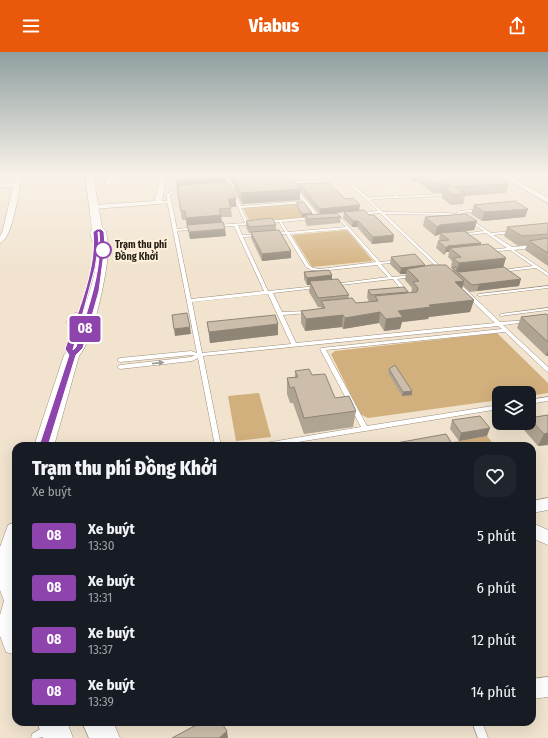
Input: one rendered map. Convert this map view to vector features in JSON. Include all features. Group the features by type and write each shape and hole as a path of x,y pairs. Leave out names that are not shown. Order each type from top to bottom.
{"main road":[{"path":"72,355 68,350 84,301 95,256 95,232 97,230 94,207"},
{"path":"45,442 72,355 79,348 99,277 103,245 102,232 97,230"},
{"path":"12,544 4,574 12,592"},
{"path":"99,726 105,738"}],"street":[{"path":"0,241 9,207"},
{"path":"536,506 548,504"},
{"path":"536,532 548,538"},
{"path":"536,688 548,687"}],"lane":[{"path":"170,207 217,442"},
{"path":"240,207 247,224"},
{"path":"310,207 318,218"},
{"path":"375,207 444,272 437,273"},
{"path":"457,215 463,212 486,210"},
{"path":"352,215 381,213 457,215 468,219 548,275"},
{"path":"332,216 345,215"},
{"path":"338,216 378,263 408,295"},
{"path":"213,227 325,217"},
{"path":"280,221 310,269 317,270 407,260"},
{"path":"236,225 294,345"},
{"path":"175,230 198,228"},
{"path":"272,234 348,228"},
{"path":"459,235 521,231"},
{"path":"241,236 264,234"},
{"path":"482,252 548,245"},
{"path":"421,258 428,257"},
{"path":"498,271 537,267"},
{"path":"330,285 415,276"},
{"path":"456,283 548,370"},
{"path":"189,301 323,286"},
{"path":"480,295 548,287"},
{"path":"501,315 548,309"},
{"path":"280,314 311,311"},
{"path":"120,367 192,359 200,355 534,320"},
{"path":"365,429 323,349 506,330"},
{"path":"120,360 191,352 200,355"},
{"path":"536,401 548,399"},
{"path":"284,442 492,408"},
{"path":"478,726 483,738"}],"shaded area":[{"path":"307,207 315,217 250,222 243,208"},
{"path":"347,230 373,261 312,267 292,235"},
{"path":"497,333 548,383 548,393 536,395 536,386 492,386 492,401 368,418 360,414 331,354 335,351"},
{"path":"259,393 271,437 236,441 228,396"},
{"path":"487,436 492,442 453,442"}],"building":[{"path":"180,207 231,208 219,209 221,215 186,218 185,211 181,211"},
{"path":"308,207 312,213 302,214 298,208"},
{"path":"318,207 340,207 320,209"},
{"path":"477,207 525,207 528,209 484,212"},
{"path":"364,210 369,215 374,215 394,235 373,237 358,221 353,221 344,212"},
{"path":"337,213 341,217 308,219 305,215"},
{"path":"466,214 477,221 440,225 437,227 425,217"},
{"path":"272,218 276,225 249,227 246,221"},
{"path":"223,222 225,229 189,232 187,225"},
{"path":"548,223 548,234 522,236 507,227"},
{"path":"279,230 291,251 262,254 251,232"},
{"path":"464,231 481,243 448,246 446,248 438,241 449,240 440,233"},
{"path":"548,238 548,253 529,241"},
{"path":"488,244 506,258 459,263 453,258 461,257 450,248"},
{"path":"415,254 425,265 401,268 391,257"},
{"path":"431,265 446,265 464,281 455,282 474,300 429,305 431,307 398,311 403,317 386,319 380,312 345,318 343,315 306,319 301,311 325,308 321,301 352,298 356,303 378,301 375,296 417,292 418,288 413,282 419,281 407,269"},
{"path":"456,267 457,271 460,272 504,267 521,279 472,285 453,268"},
{"path":"329,270 332,275 307,278 304,272"},
{"path":"338,279 349,295 318,298 310,282 310,281"},
{"path":"404,287 408,292 371,295 368,290"},
{"path":"187,313 190,327 174,329 172,315"},
{"path":"275,315 278,324 209,332 207,322"},
{"path":"548,315 548,342 521,317"},
{"path":"395,365 412,391 403,392 389,369"},
{"path":"309,369 312,375 325,374 335,398 349,396 356,411 304,418 294,387 290,388 287,378 298,377 295,371"},
{"path":"548,415 548,433 544,434 536,425 536,417"},
{"path":"480,416 490,428 461,433 452,420"},
{"path":"446,434 451,442 402,442"},
{"path":"194,726 224,726 227,731 219,738 172,738"}],"tunnel":[{"path":"75,330 78,321"}],"bus line":[{"name":"08","path":"45,442 72,355 79,348 96,291 103,245 102,232 99,230 95,232 96,244 93,268 69,349 70,354"}],"place":[{"name":"Trạm thu phí Đồng Khởi","path":"103,250"}]}
